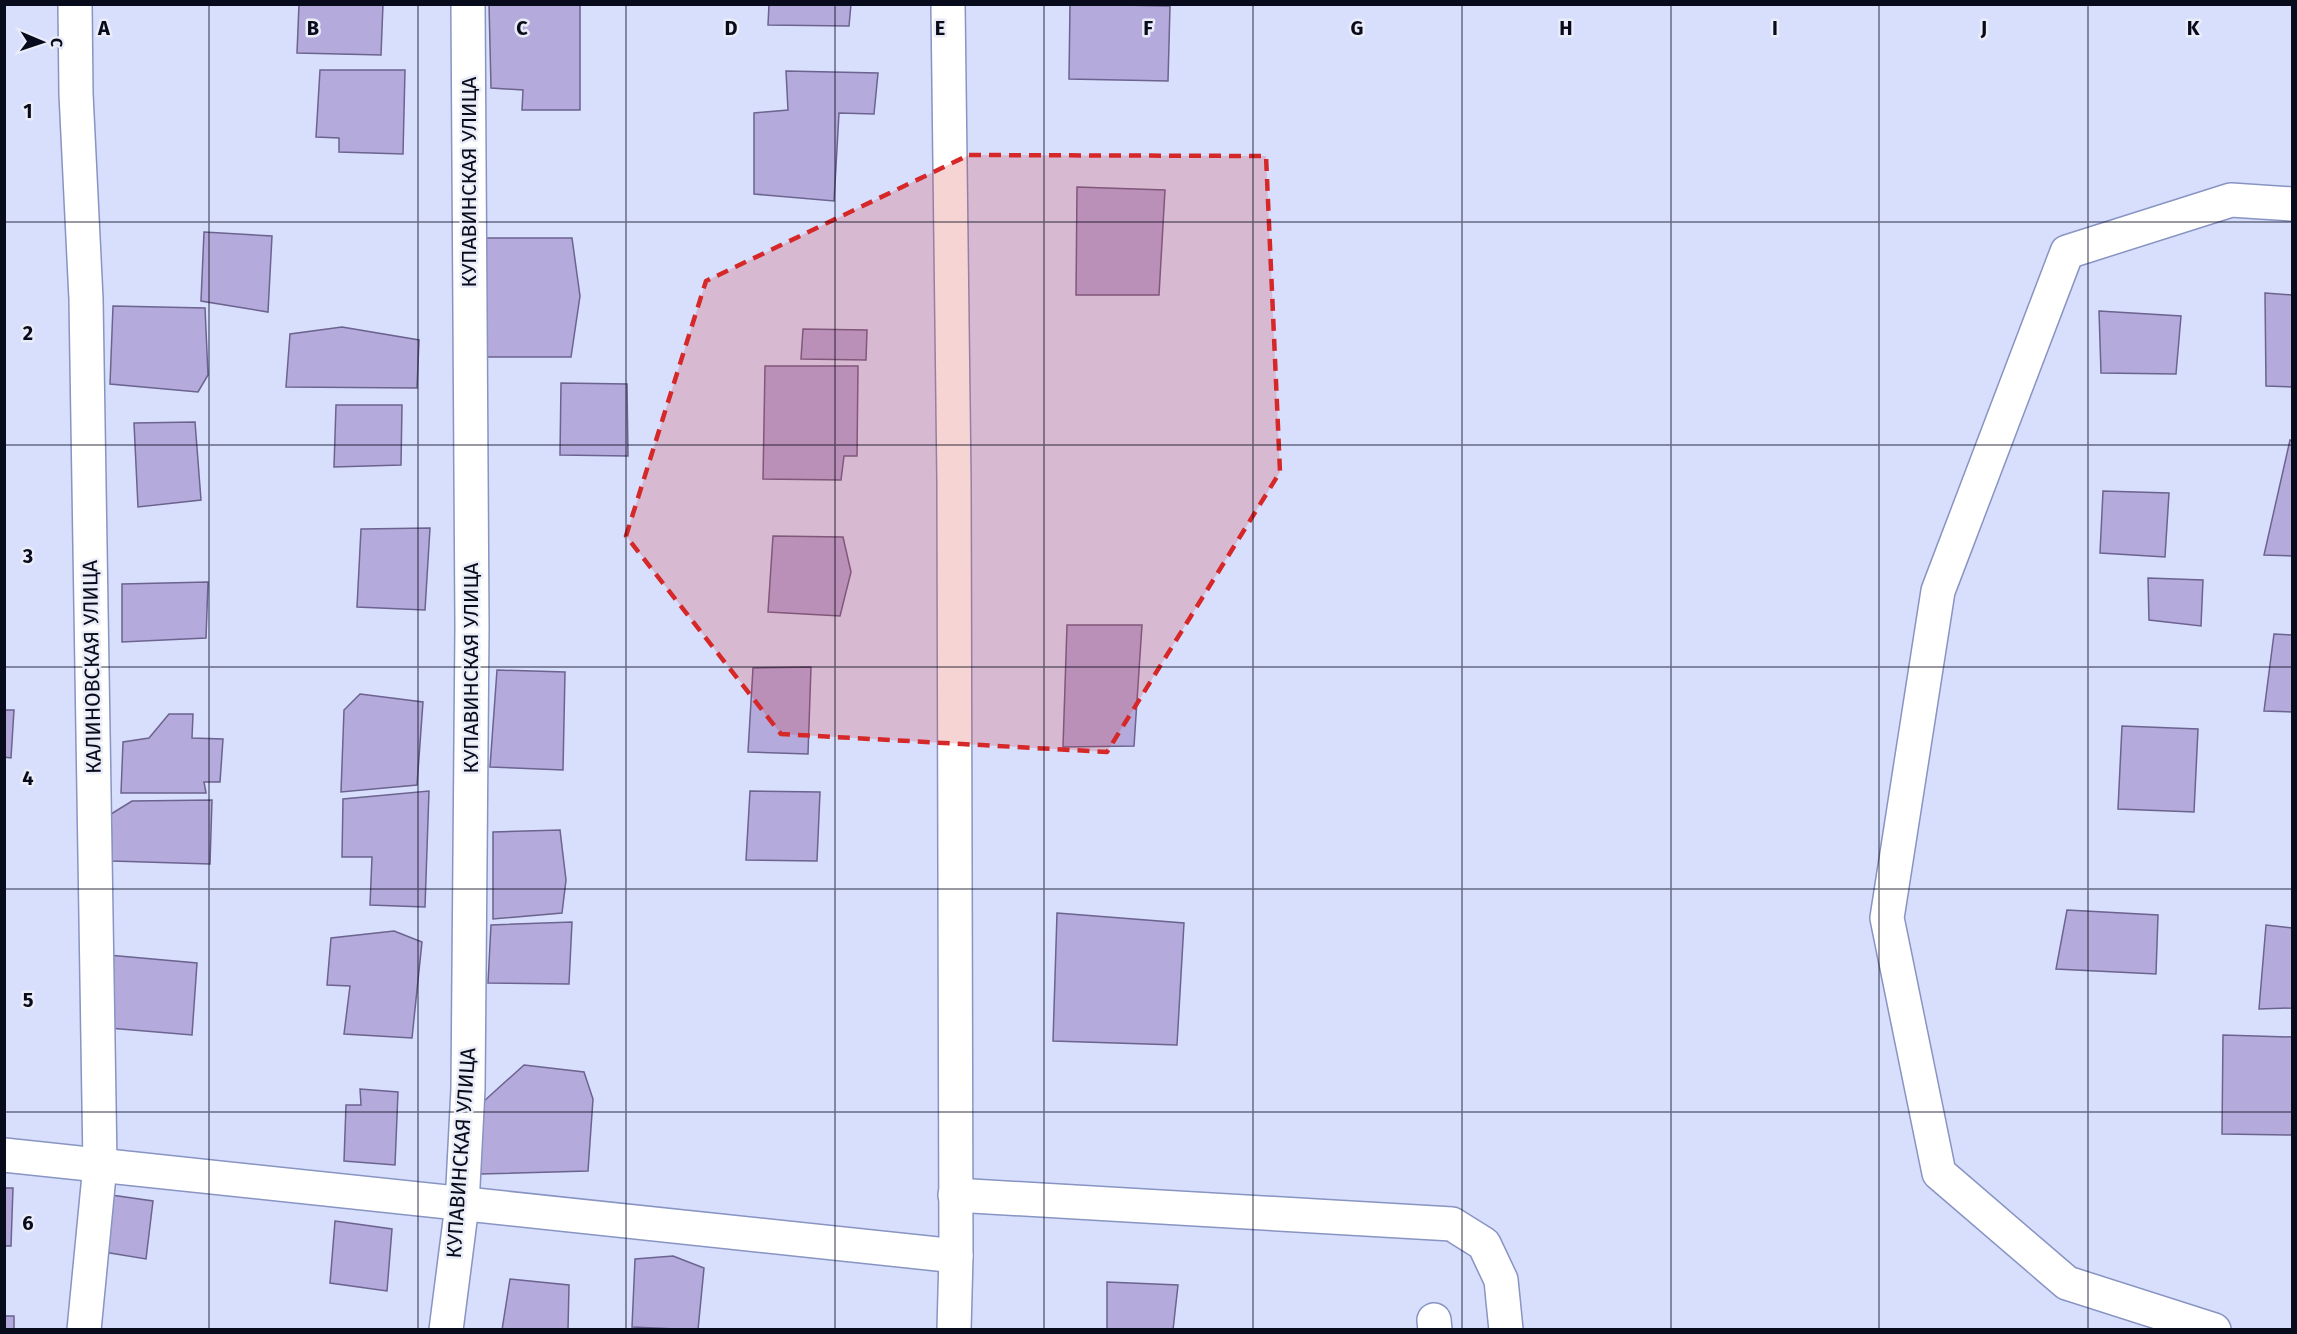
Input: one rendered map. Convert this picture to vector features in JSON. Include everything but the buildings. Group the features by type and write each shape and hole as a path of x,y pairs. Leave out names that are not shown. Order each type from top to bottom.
{"street":[{"name":"КАЛИНОВСКАЯ УЛИЦА","path":"75,4 76,94 87,299 100,1165 84,1329"},
{"name":"КУПАВИНСКАЯ УЛИЦА","path":"446,1329 462,1205 468,1089 472,626 468,4"},
{"path":"948,4 954,481 956,1256 954,1329"},
{"path":"2214,1329 2067,1283 1939,1173 1887,918 1938,591 2067,252 2231,200 2292,204"},
{"path":"4,1155 956,1256"},
{"path":"955,1195 1452,1224 1484,1244 1501,1280 1506,1329"}],"highlighted area":[{"path":"969,155 1266,156 1280,472 1107,752 781,734 626,536 706,281"}]}
